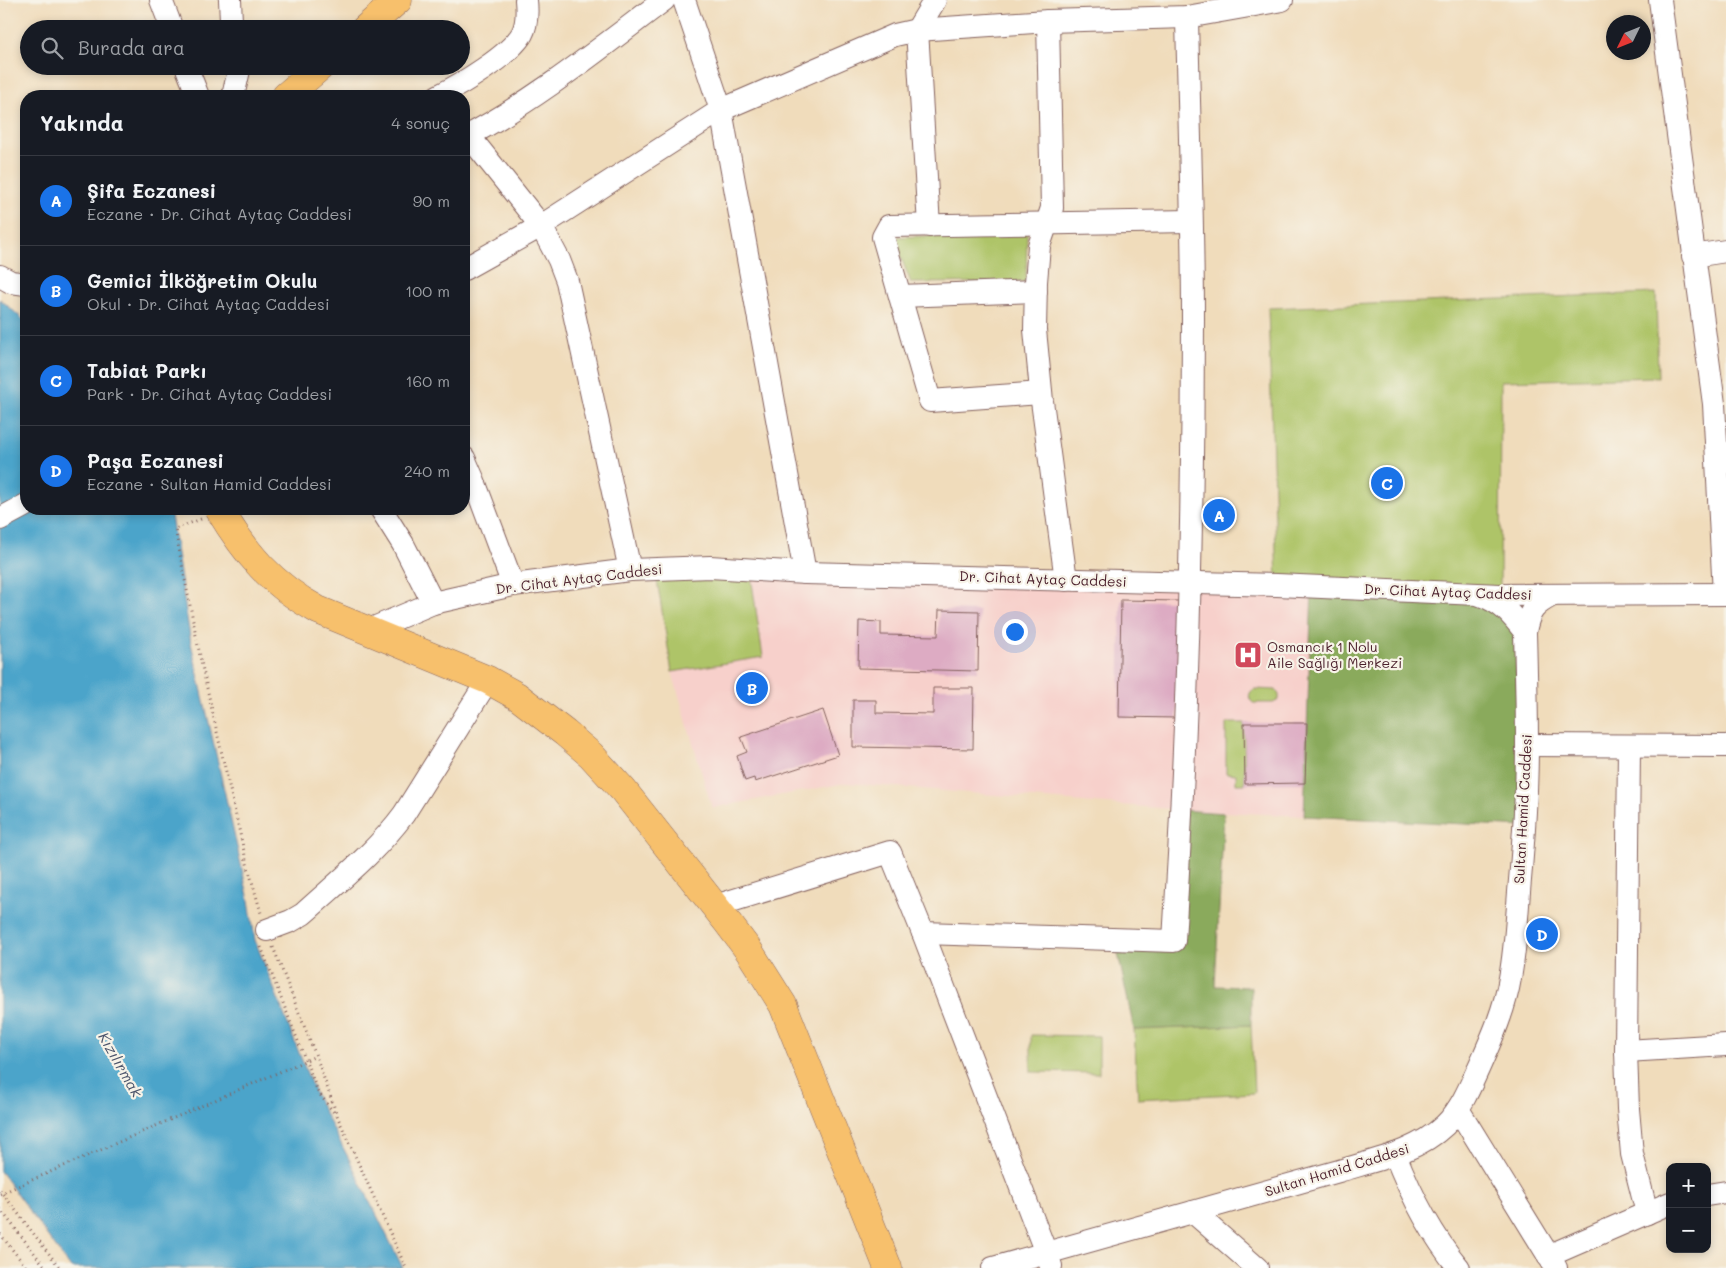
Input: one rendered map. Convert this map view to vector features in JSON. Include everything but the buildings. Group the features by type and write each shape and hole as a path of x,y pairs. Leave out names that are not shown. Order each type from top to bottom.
{"main road":[{"path":"375,20 398,0"},
{"path":"293,90 310,75"},
{"path":"209,515 279,585 318,610 488,680 517,696 543,714 591,756 623,790 716,906 749,951 783,1005 888,1268"}],"street":[{"path":"161,0 169,20"},
{"path":"230,0 231,20"},
{"path":"451,90 459,86 508,50 522,34 527,11 526,0"},
{"path":"470,135 495,122 546,88 664,0"},
{"path":"684,0 721,110 805,573"},
{"path":"929,226 917,30 935,0"},
{"path":"1660,0 1714,404 1725,594"},
{"path":"470,266 541,226 721,110 895,36 917,30 1048,21 1187,17 1275,1"},
{"path":"923,933 1174,941 1182,810 1190,584 1193,318 1187,17"},
{"path":"1048,21 1052,208 1039,246 1035,330 1041,393 1066,580"},
{"path":"190,75 196,90"},
{"path":"234,90 238,75"},
{"path":"470,142 541,226 559,260 573,302 630,570"},
{"path":"1041,393 930,401 883,237 890,226 1191,221"},
{"path":"1693,256 1726,251"},
{"path":"0,276 11,282 20,283"},
{"path":"900,296 1036,291"},
{"path":"470,472 513,585"},
{"path":"0,519 20,508"},
{"path":"384,515 403,544 433,603"},
{"name":"Dr. Cihat Aytaç Caddesi","path":"369,630 433,603 513,585 630,570 717,567 805,573 1277,585 1477,594 1725,594"},
{"path":"1477,594 1498,603 1525,632"},
{"name":"Sultan Hamid Caddesi","path":"993,1268 1049,1261 1193,1212 1395,1154 1430,1137 1445,1125 1458,1110 1489,1046 1505,1000 1510,979 1525,827 1527,745 1525,632 1527,619 1532,610 1539,602 1553,594"},
{"path":"261,930 291,921 303,914 393,829 488,680"},
{"path":"1527,745 1726,746"},
{"path":"1629,747 1626,1051 1628,1109 1632,1154 1647,1213"},
{"path":"716,906 890,852 1049,1261"},
{"path":"1626,1051 1726,1045"},
{"path":"1458,1110 1552,1262 1666,1205"},
{"path":"1395,1154 1406,1182 1420,1209 1459,1268"},
{"path":"1711,1195 1726,1192"},
{"path":"1193,1212 1257,1268"}],"path":[{"path":"209,515 175,530 202,666 256,899 261,930 318,1092 338,1118"},
{"path":"256,899 261,930 316,1056 338,1118 406,1268"},
{"path":"0,1194 316,1056"},
{"path":"0,1190 60,1268"},
{"path":"0,1209 46,1268"},
{"path":"0,1234 27,1268"}],"shaded area":[{"path":"655,568 1312,587 1304,816 1182,810 846,783 712,808 672,672"}],"green space":[{"path":"1027,233 1026,282 911,283 893,237"},
{"path":"1656,293 1658,377 1501,381 1500,595 1277,585 1268,308"},
{"path":"655,568 750,569 763,657 672,672"},
{"path":"1312,587 1477,594 1513,617 1525,827 1304,816"},
{"path":"1255,689 1276,690 1279,700 1273,703 1253,703 1250,695 1251,691"},
{"path":"1226,723 1244,723 1245,784 1236,784 1236,774 1226,773"},
{"path":"1182,810 1224,813 1215,986 1251,987 1251,1025 1134,1030 1115,939 1174,941"},
{"path":"1251,1025 1254,1093 1138,1099 1134,1030"},
{"path":"1031,1035 1099,1036 1099,1073 1031,1072"}],"water":[{"name":"Kızılırmak","path":"0,299 20,317 20,515 171,515 191,643 249,900 255,940 316,1096 403,1268 71,1268 0,1171"}],"place":[{"name":"Tabiat Parkı","path":"1387,483"},
{"name":"Şifa Eczanesi","path":"1219,515"},
{"name":"Osmancık 1 Nolu Aile Sağlığı Merkezi","path":"1248,655"},
{"name":"Gemici İlköğretim Okulu","path":"752,688"},
{"name":"Paşa Eczanesi","path":"1542,934"}]}
